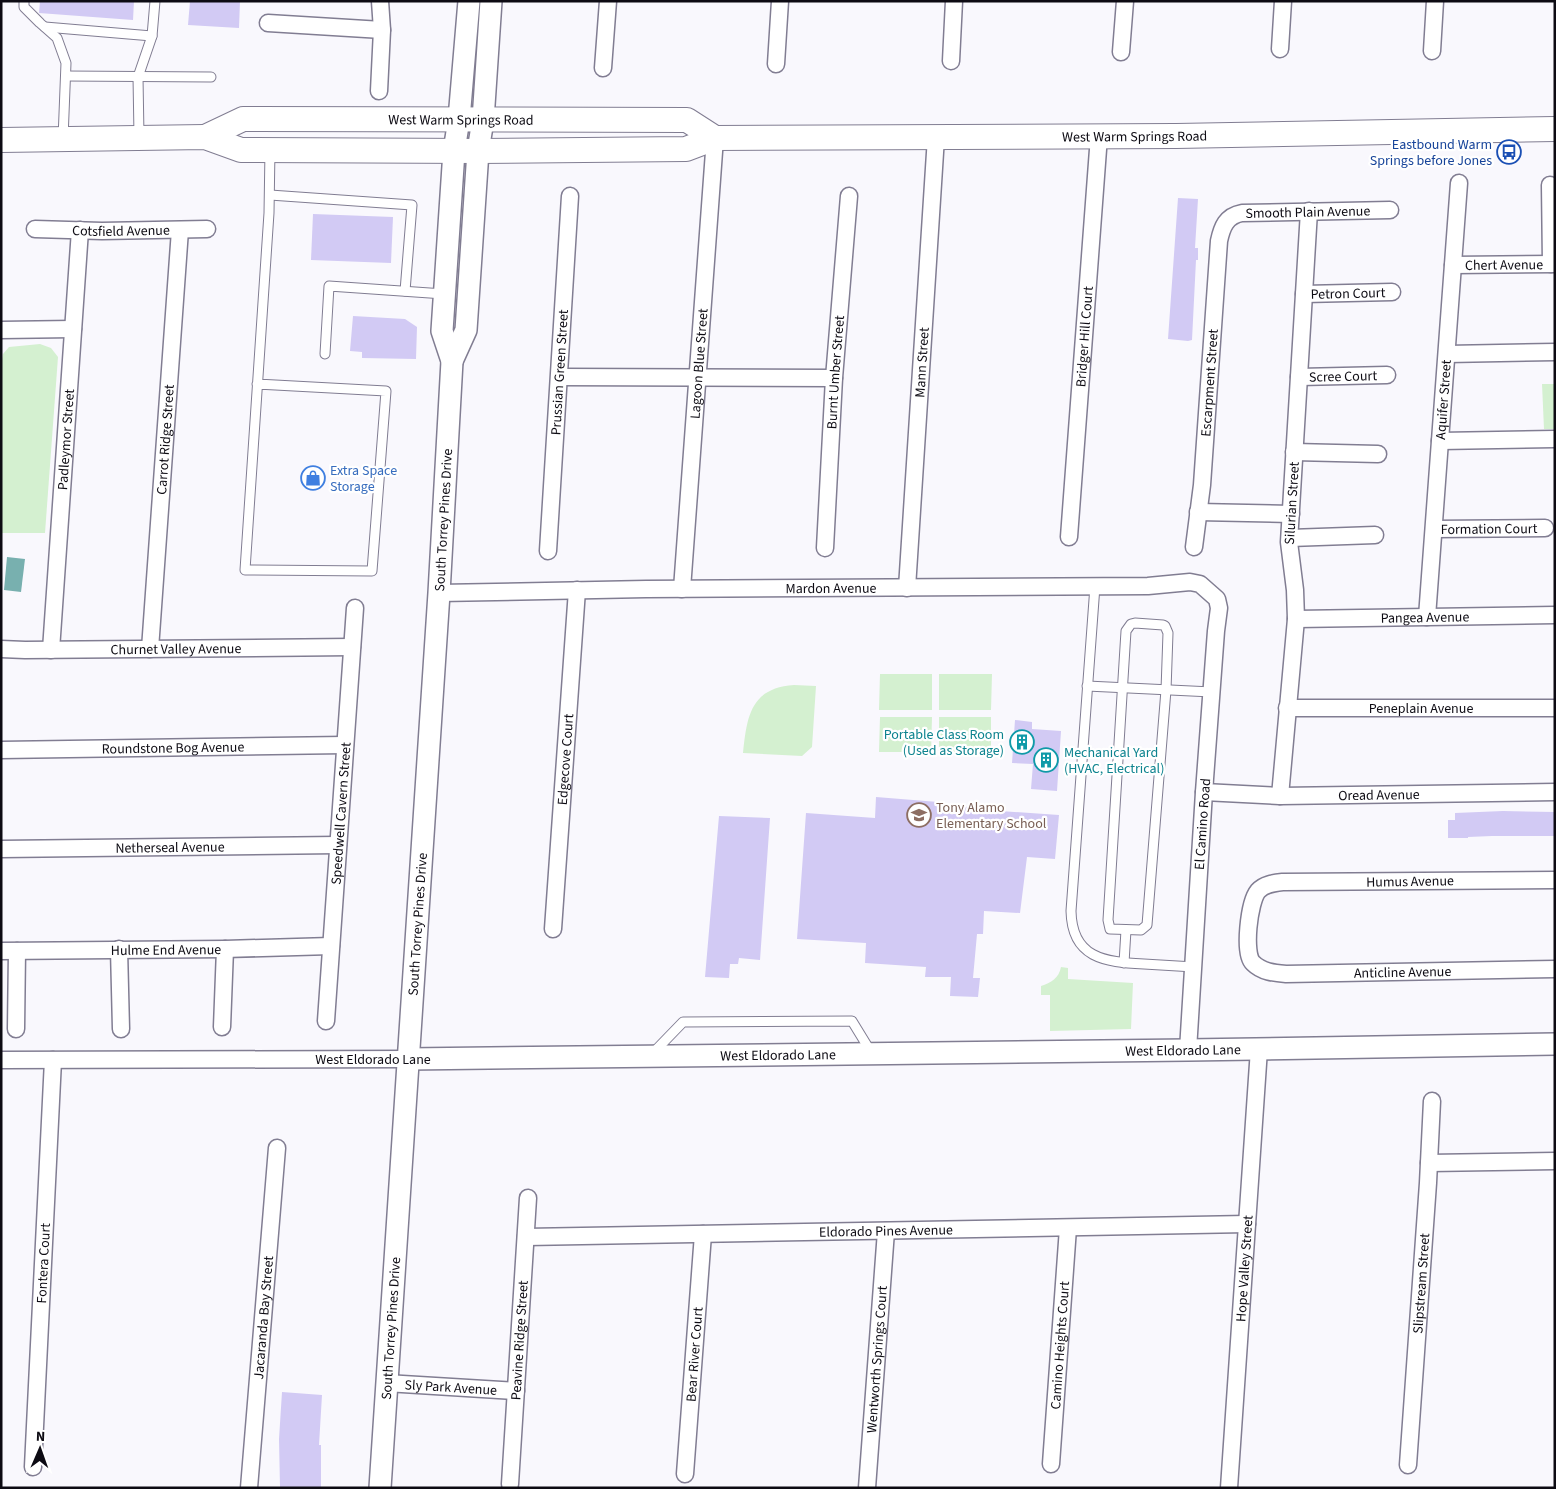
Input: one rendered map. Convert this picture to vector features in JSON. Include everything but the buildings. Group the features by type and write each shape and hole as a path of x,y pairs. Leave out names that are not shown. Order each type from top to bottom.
{"main road":[{"name":"West Warm Springs Road","path":"205,137 243,119 460,119 687,120 715,138"},
{"name":"West Warm Springs Road","path":"1,140 205,137 241,150 478,151 686,149 715,138 1099,136 1555,130"}],"street":[{"path":"379,91 382,30 380,1"},
{"name":"South Torrey Pines Drive","path":"452,361 442,331 454,151 460,119 469,1"},
{"name":"South Torrey Pines Drive","path":"380,1488 439,593 452,361 466,330 478,151 483,120 491,1"},
{"path":"603,68 608,1"},
{"path":"776,64 780,1"},
{"path":"951,61 954,1"},
{"path":"1121,52 1125,1"},
{"path":"1280,49 1283,1"},
{"path":"1432,51 1435,1"},
{"path":"268,23 382,30"},
{"name":"Bridger Hill Court","path":"1069,537 1099,136"},
{"name":"Mann Street","path":"907,588 936,137"},
{"name":"Lagoon Blue Street","path":"682,589 715,138"},
{"name":"Aquifer Street","path":"1427,617 1459,183"},
{"path":"1550,185 1553,264"},
{"name":"Prussian Green Street","path":"548,551 570,196"},
{"name":"Burnt Umber Street","path":"825,548 834,378 849,196"},
{"name":"Smooth Plain Avenue","path":"1227,218 1234,214 1242,213 1390,210"},
{"name":"Silurian Street","path":"1280,796 1296,619 1290,538 1308,211"},
{"name":"Escarpment Street","path":"1194,548 1202,475 1219,241 1227,218"},
{"name":"Cotsfield Avenue","path":"35,228 80,230 207,229"},
{"name":"Padleymor Street","path":"51,650 80,230"},
{"name":"Carrot Ridge Street","path":"150,649 180,230"},
{"name":"Chert Avenue","path":"1453,265 1553,264"},
{"name":"Petron Court","path":"1304,294 1392,292"},
{"path":"1,330 73,328"},
{"path":"1447,354 1555,352"},
{"name":"Scree Court","path":"1299,377 1387,375"},
{"path":"560,377 698,376 834,378"},
{"path":"1440,441 1554,439"},
{"path":"1294,452 1378,454"},
{"path":"1198,512 1291,514"},
{"name":"Formation Court","path":"1434,529 1546,528"},
{"path":"1290,538 1375,535"},
{"name":"Mardon Avenue","path":"439,593 577,590 1148,586 1190,582 1200,584 1217,599"},
{"name":"Edgecove Court","path":"553,929 577,590"},
{"name":"El Camino Road","path":"1188,1050 1204,792 1219,608 1217,599"},
{"name":"Speedwell Cavern Street","path":"326,1021 355,608"},
{"name":"Pangea Avenue","path":"1296,619 1555,615"},
{"name":"Churnet Valley Avenue","path":"1,649 352,647"},
{"name":"Peneplain Avenue","path":"1287,708 1555,708"},
{"name":"Roundstone Bog Avenue","path":"1,750 344,745"},
{"name":"Oread Avenue","path":"1204,792 1280,796 1555,792"},
{"name":"Netherseal Avenue","path":"1,849 338,845"},
{"name":"Humus Avenue","path":"1252,963 1248,956 1248,946 1253,899 1259,890 1265,886 1283,882 1555,880"},
{"name":"Hulme End Avenue","path":"9,951 331,946"},
{"path":"119,949 121,1029"},
{"path":"222,1026 224,949"},
{"path":"9,951 16,1029"},
{"name":"Anticline Avenue","path":"1252,963 1269,972 1286,974 1555,969"},
{"name":"West Eldorado Lane","path":"1,1060 408,1059 1555,1044"},
{"name":"Hope Valley Street","path":"1229,1488 1259,1049"},
{"name":"Fontera Court","path":"33,1467 53,1060"},
{"name":"Slipstream Street","path":"1408,1465 1432,1101"},
{"name":"Jacaranda Bay Street","path":"249,1488 277,1148"},
{"path":"1429,1163 1555,1161"},
{"name":"Peavine Ridge Street","path":"510,1484 528,1198"},
{"name":"Eldorado Pines Avenue","path":"526,1237 1247,1224"},
{"name":"Camino Heights Court","path":"1050,1464 1068,1228"},
{"name":"Wentworth Springs Court","path":"867,1488 886,1231"},
{"name":"Bear River Court","path":"685,1474 703,1234"},
{"name":"Sly Park Avenue","path":"386,1383 516,1390"}],"lane":[{"path":"24,1 24,7 57,38 66,63 63,139"},
{"path":"139,138 138,78 152,36 155,1"},
{"path":"44,27 152,36"},
{"path":"66,76 138,78 211,77"},
{"path":"257,384 386,390 372,571 245,570 257,384 270,195 270,150"},
{"path":"270,195 412,205 405,291"},
{"path":"325,354 330,286 444,294"},
{"path":"1095,586 1071,920 1073,932 1080,944 1099,958 1124,963 1194,968"},
{"path":"1135,623 1163,625 1168,633 1166,690 1147,925 1141,930 1110,929 1108,920 1122,688 1126,631 1131,624 1135,623"},
{"path":"1087,686 1212,692"},
{"path":"1124,963 1126,930"},
{"path":"650,1056 683,1022 852,1020 873,1054"}],"green space":[{"path":"40,344 51,348 58,357 45,533 1,533 1,365 3,354 9,347"},
{"path":"1542,384 1555,384 1555,429 1544,429"},
{"path":"880,674 932,674 932,710 879,710"},
{"path":"939,674 992,674 991,710 939,710"},
{"path":"794,685 816,686 812,747 802,756 743,753 749,716 760,698 779,687"},
{"path":"880,717 932,717 931,752 879,752"},
{"path":"939,717 991,717 991,752 939,752"},
{"path":"1061,967 1068,968 1068,979 1133,983 1131,1029 1050,1031 1050,995 1041,995 1041,986 1054,980"}],"water":[{"path":"7,557 25,559 21,592 4,590"}],"place":[{"name":"Eastbound Warm Springs before Jones","path":"1509,152"},
{"name":"Extra Space Storage","path":"313,478"},
{"name":"Portable Class Room (Used as Storage)","path":"1022,742"},
{"name":"Mechanical Yard (HVAC, Electrical)","path":"1046,760"},
{"name":"Tony Alamo Elementary School","path":"919,815"}]}
